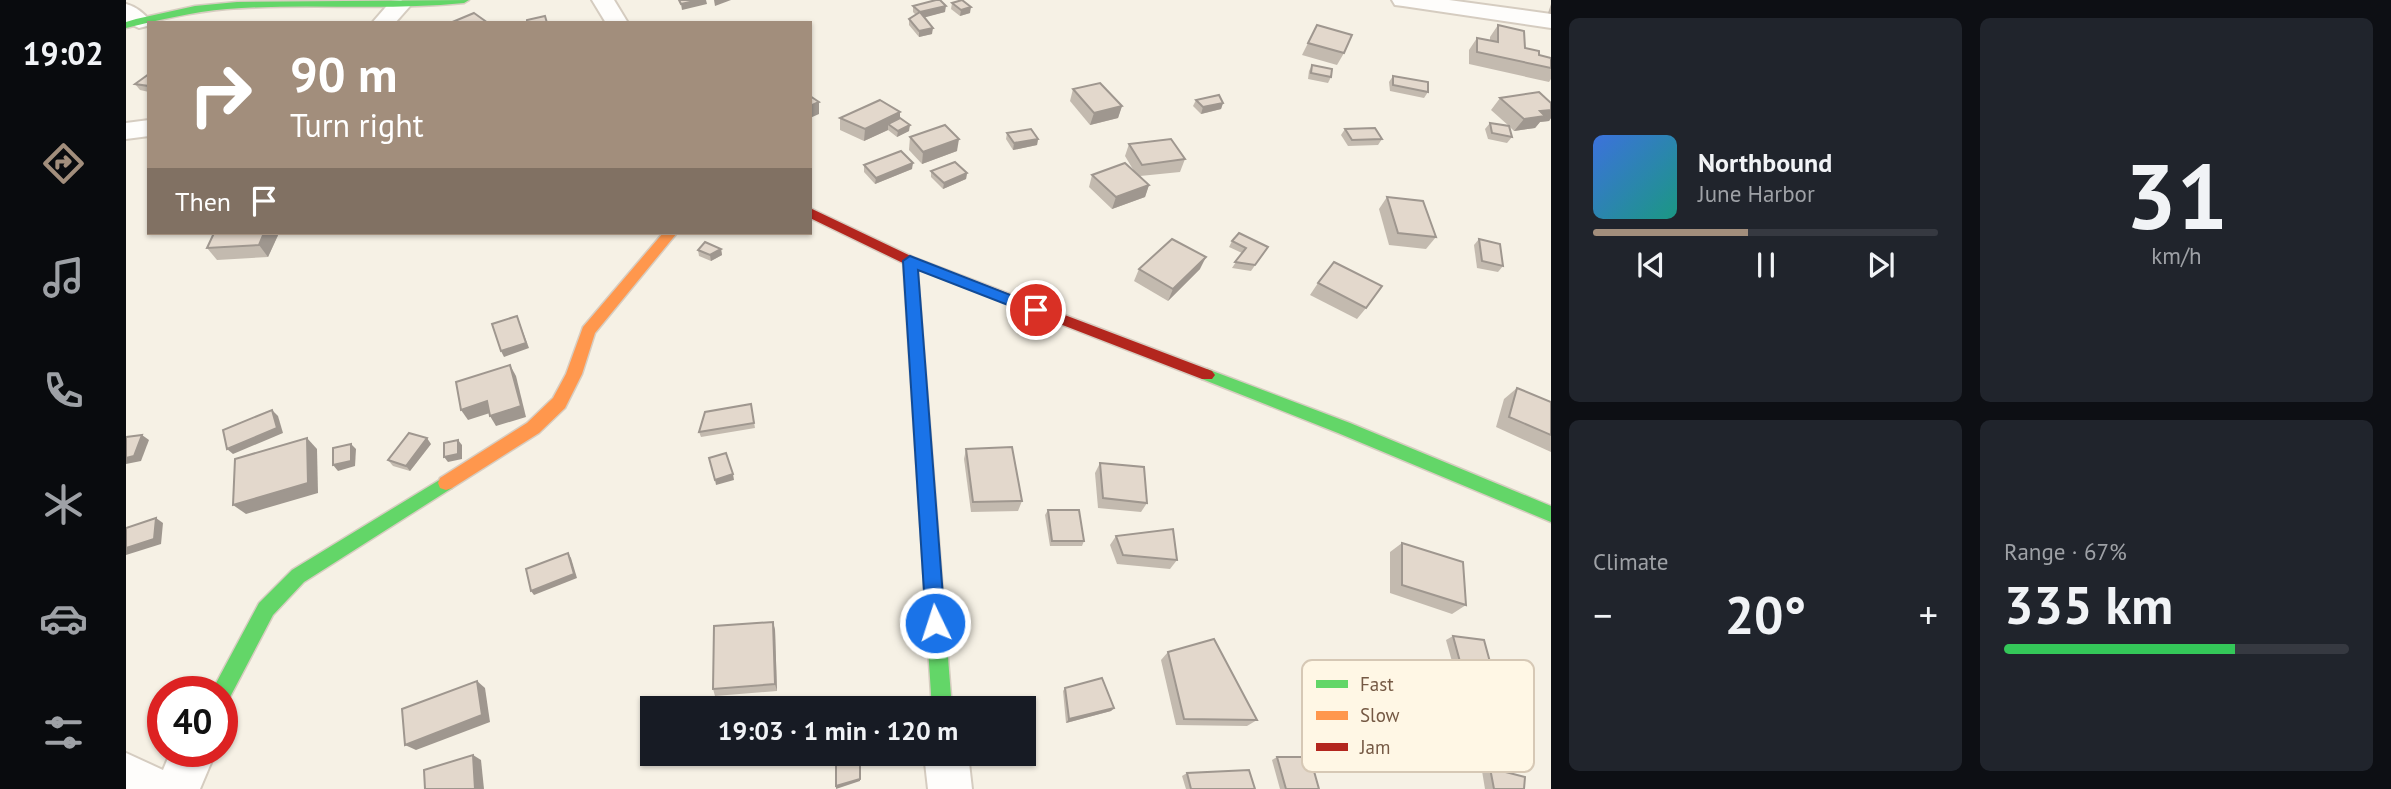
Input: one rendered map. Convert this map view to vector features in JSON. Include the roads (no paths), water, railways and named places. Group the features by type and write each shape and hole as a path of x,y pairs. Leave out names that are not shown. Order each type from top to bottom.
{"street":[{"path":"130,19 201,5 399,6 464,0"},
{"path":"603,0 616,21"},
{"path":"1402,0 1551,22"},
{"path":"385,21 399,6"},
{"path":"126,131 147,128"},
{"path":"812,213 910,261 1344,428 1551,513"},
{"path":"230,676 265,609 298,576 533,428 559,403 574,374 588,331 668,235"},
{"path":"910,261 941,696"},
{"path":"947,766 950,789"},
{"path":"177,789 187,767"},
{"path":"126,775 153,789"}]}
